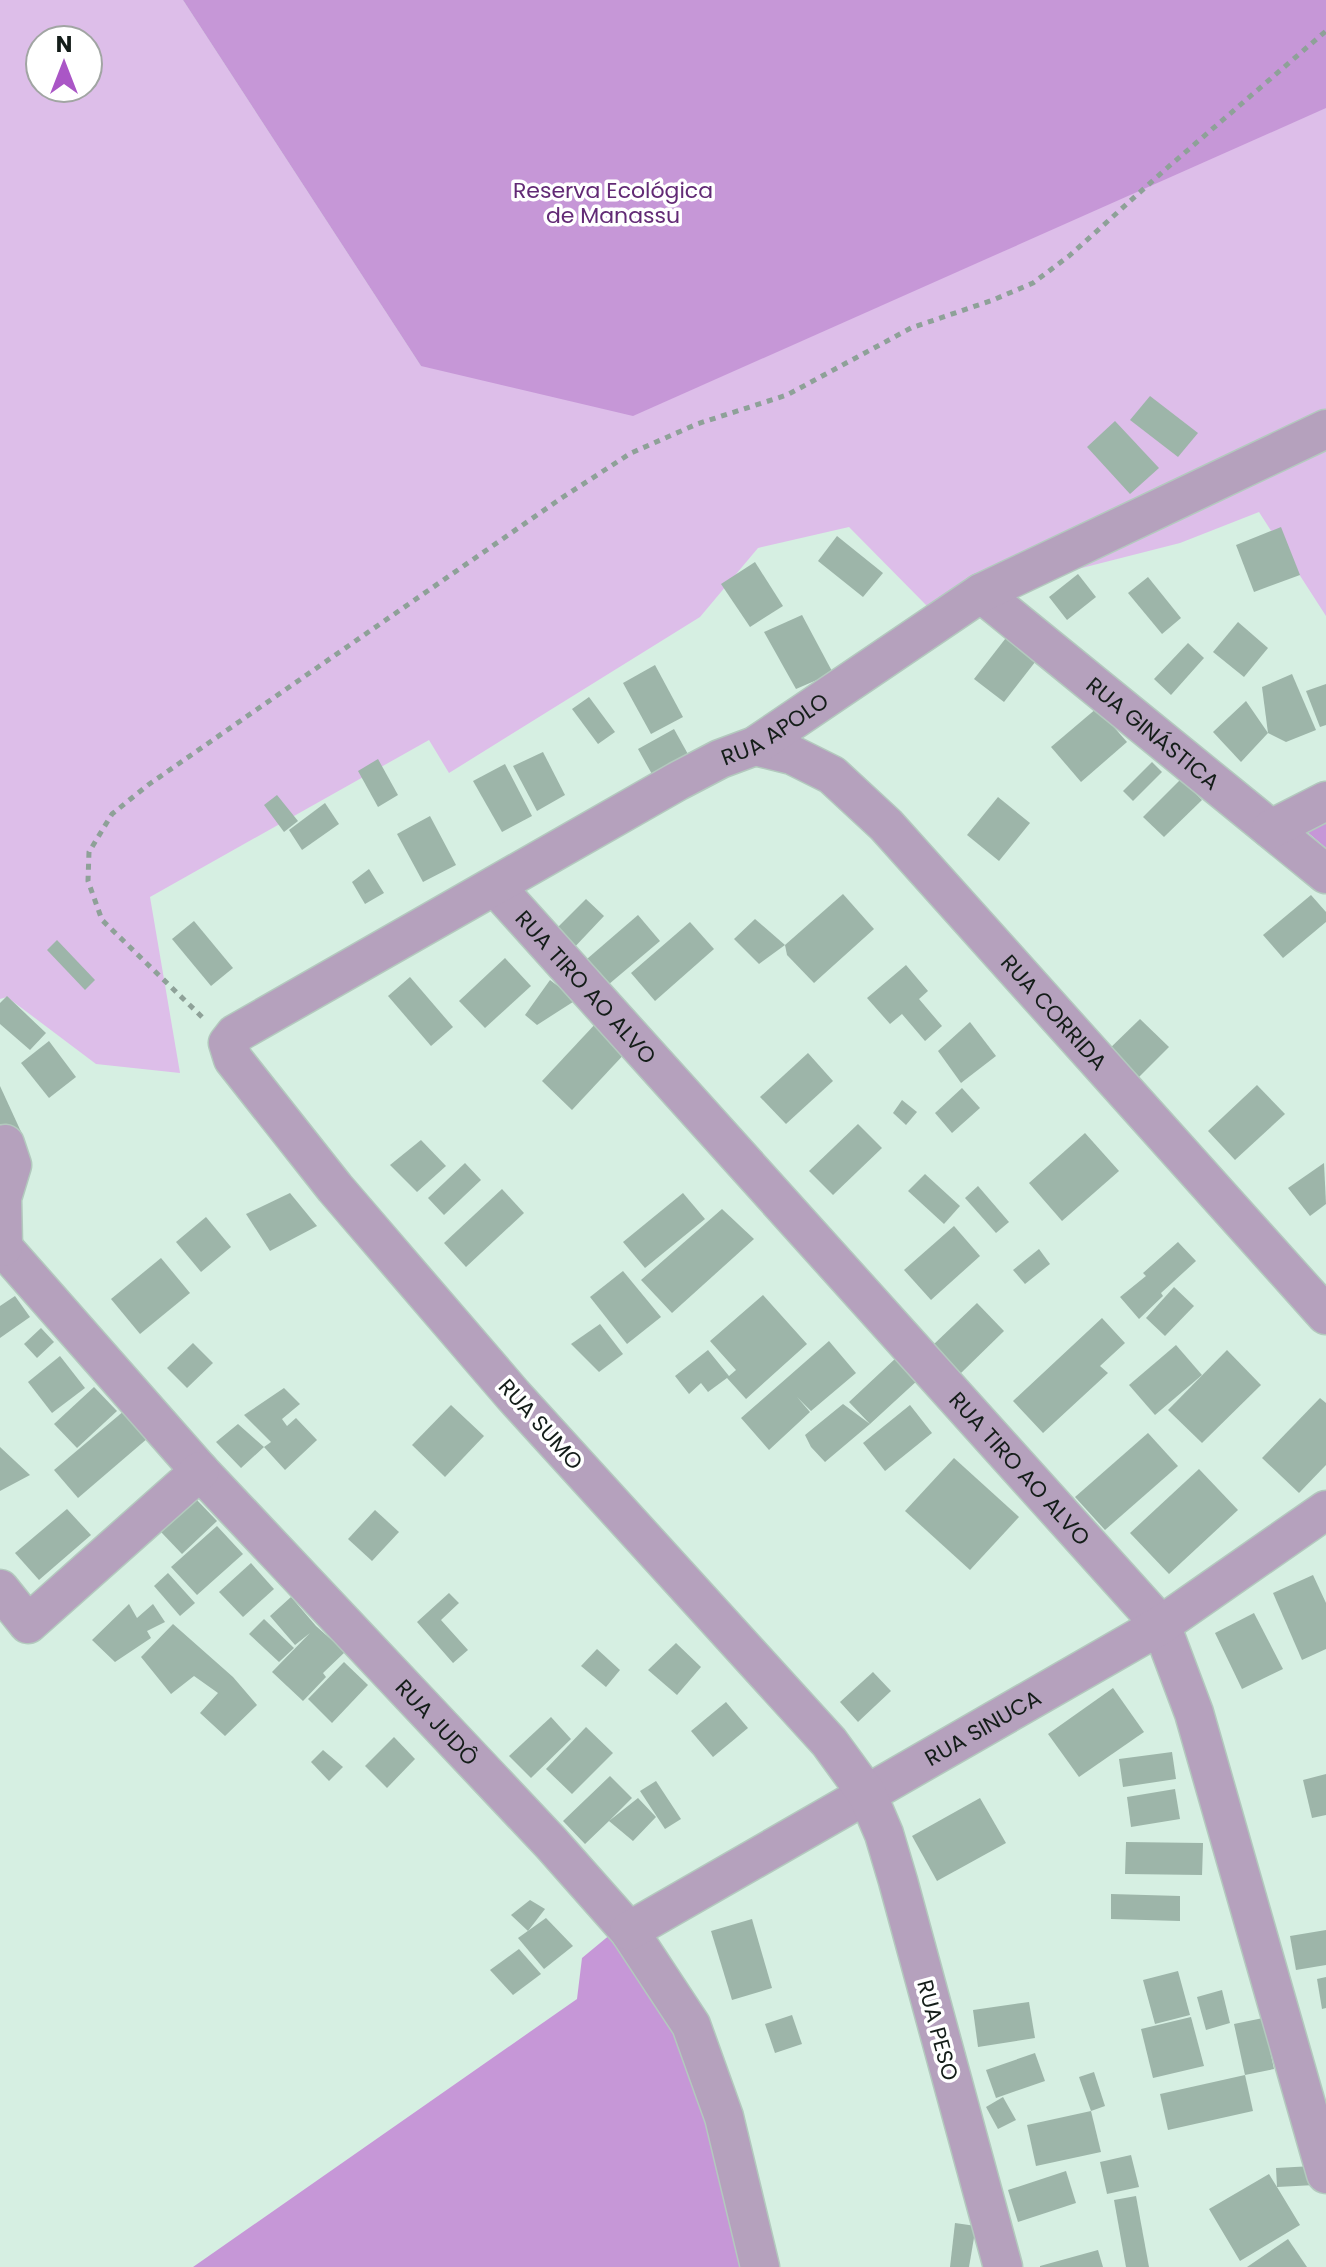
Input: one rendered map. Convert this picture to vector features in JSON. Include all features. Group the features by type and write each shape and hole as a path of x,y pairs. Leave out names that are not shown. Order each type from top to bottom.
{"street":[{"name":"RUA APOLO","path":"228,1043 235,1034 692,774 755,746 981,593 1326,429"},
{"name":"RUA GINÁSTICA","path":"981,593 1326,874"},
{"name":"RUA CORRIDA","path":"755,746 792,755 832,775 886,825 1326,1315"},
{"path":"1271,829 1326,801"},
{"name":"RUA TIRO AO ALVO","path":"495,886 1161,1625 1194,1713 1326,2174"},
{"name":"RUA SUMO","path":"228,1043 233,1059 335,1188 513,1395 829,1742 867,1794"},
{"path":"2,1245 2,1198 12,1165 5,1144"},
{"name":"RUA JUDÔ","path":"2,1245 200,1471 551,1843 629,1931 691,2025 724,2117 760,2267"},
{"path":"0,1589 28,1624 200,1471"},
{"name":"RUA SINUCA","path":"629,1931 1161,1625 1326,1510"},
{"name":"RUA PESO","path":"867,1794 884,1834 898,1881 1003,2267"}],"path":[{"path":"228,1043 102,920 88,881 89,852 112,814 148,785 631,453 697,424 787,395 911,328 1033,283 1069,256 1326,31"}],"shaded area":[{"path":"0,0 183,0 421,366 1326,103 1326,616 1259,512 1180,543 928,607 849,527 758,548 700,617 449,773 429,740 150,897 180,1073 96,1064 7,997 0,999"}],"green space":[{"name":"Reserva Ecológica de Manassu","path":"183,0 1326,0 1326,108 633,416 421,366"},
{"path":"1326,807 1326,848 1292,819"},
{"path":"623,1924 694,2034 751,2267 193,2267 577,1999 582,1958"}],"building":[{"path":"1150,396 1198,433 1178,457 1130,420"},
{"path":"1115,421 1159,468 1130,494 1087,447"},
{"path":"1281,527 1300,575 1254,592 1236,545"},
{"path":"837,536 883,573 863,597 818,561"},
{"path":"755,562 783,606 750,627 721,584"},
{"path":"1078,574 1096,597 1067,620 1049,597"},
{"path":"1148,577 1181,618 1162,634 1128,593"},
{"path":"802,615 833,673 796,689 764,632"},
{"path":"1238,622 1268,648 1244,677 1213,652"},
{"path":"1009,634 1039,657 1004,702 974,679"},
{"path":"1188,643 1204,658 1171,695 1154,679"},
{"path":"655,665 683,717 651,734 623,683"},
{"path":"1292,674 1316,730 1286,742 1268,733 1262,687"},
{"path":"1326,684 1326,725 1320,727 1306,691"},
{"path":"589,697 615,732 598,744 572,709"},
{"path":"1246,701 1268,733 1241,762 1213,732"},
{"path":"1097,708 1127,742 1081,782 1051,747"},
{"path":"674,729 694,765 658,785 638,749"},
{"path":"543,752 565,795 537,811 513,766"},
{"path":"378,759 398,795 378,807 358,771"},
{"path":"1152,762 1162,772 1133,801 1123,791"},
{"path":"505,764 532,816 502,832 473,781"},
{"path":"1181,779 1202,800 1164,837 1143,817"},
{"path":"277,795 298,821 284,832 264,805"},
{"path":"998,797 1030,823 999,861 967,835"},
{"path":"325,803 339,824 302,850 289,830"},
{"path":"430,816 456,865 423,882 397,834"},
{"path":"369,869 384,893 365,904 352,882"},
{"path":"843,894 874,929 814,983 787,955 785,945"},
{"path":"1311,895 1326,912 1326,922 1283,958 1263,935"},
{"path":"586,899 604,916 570,952 551,934"},
{"path":"638,915 660,941 602,990 580,965"},
{"path":"755,919 785,945 759,964 734,939"},
{"path":"194,921 233,968 211,986 172,939"},
{"path":"690,922 714,949 655,1001 631,973"},
{"path":"57,940 95,980 85,990 47,950"},
{"path":"505,958 531,986 485,1028 459,1001"},
{"path":"906,965 928,991 919,999 942,1026 925,1041 902,1014 890,1024 867,998"},
{"path":"410,977 453,1027 431,1046 388,996"},
{"path":"550,980 576,1000 537,1025 525,1015"},
{"path":"7,996 46,1033 30,1050 0,1024 0,1003"},
{"path":"1140,1019 1169,1047 1133,1083 1104,1054"},
{"path":"598,1021 628,1050 572,1110 542,1081"},
{"path":"970,1022 996,1056 961,1083 938,1051"},
{"path":"49,1041 76,1077 49,1098 21,1063"},
{"path":"808,1053 833,1081 786,1124 760,1097"},
{"path":"1257,1085 1285,1114 1235,1160 1208,1131"},
{"path":"0,1086 23,1136 0,1146"},
{"path":"962,1088 980,1108 952,1133 935,1113"},
{"path":"902,1100 917,1112 906,1125 893,1113"},
{"path":"858,1124 882,1148 833,1195 809,1171"},
{"path":"1085,1133 1119,1171 1062,1221 1029,1183"},
{"path":"421,1140 446,1166 417,1192 390,1165"},
{"path":"465,1163 481,1180 444,1215 428,1198"},
{"path":"1324,1163 1326,1204 1310,1216 1288,1188"},
{"path":"925,1174 960,1206 944,1224 908,1191"},
{"path":"978,1186 1009,1222 996,1233 965,1198"},
{"path":"502,1189 524,1213 466,1267 444,1243"},
{"path":"290,1193 317,1226 270,1251 246,1214"},
{"path":"683,1193 705,1219 645,1268 623,1242"},
{"path":"722,1209 754,1239 672,1313 641,1280"},
{"path":"206,1217 231,1247 201,1272 176,1242"},
{"path":"954,1226 980,1256 931,1300 904,1270"},
{"path":"1178,1242 1196,1261 1161,1293 1163,1296 1139,1319 1120,1297 1146,1276 1143,1273"},
{"path":"1039,1249 1050,1264 1025,1284 1013,1270"},
{"path":"161,1258 190,1293 140,1334 111,1299"},
{"path":"623,1271 661,1317 627,1344 590,1297"},
{"path":"1174,1287 1194,1306 1165,1336 1146,1318"},
{"path":"763,1295 807,1344 746,1399 727,1378 708,1392 701,1383 689,1394 675,1376 708,1350 729,1376 736,1370 710,1341"},
{"path":"15,1296 30,1317 0,1338 0,1306"},
{"path":"977,1303 1004,1331 960,1374 932,1346"},
{"path":"1102,1318 1125,1343 1100,1366 1108,1373 1043,1433 1013,1401"},
{"path":"600,1324 623,1354 599,1372 571,1344"},
{"path":"41,1328 54,1342 37,1358 24,1344"},
{"path":"829,1341 856,1373 811,1411 797,1397 810,1412 769,1450 741,1418"},
{"path":"193,1343 213,1363 187,1388 167,1368"},
{"path":"1176,1345 1202,1375 1155,1415 1129,1385"},
{"path":"1227,1350 1261,1385 1202,1443 1168,1410"},
{"path":"60,1356 85,1388 52,1413 28,1382"},
{"path":"897,1357 919,1379 870,1424 849,1402"},
{"path":"94,1387 117,1411 77,1448 54,1424"},
{"path":"284,1388 300,1404 282,1419 287,1426 296,1418 317,1440 285,1470 264,1447 271,1442 244,1415"},
{"path":"1320,1398 1326,1403 1326,1465 1299,1493 1262,1458"},
{"path":"843,1404 870,1424 825,1462 805,1435"},
{"path":"131,1405 155,1432 78,1498 54,1470"},
{"path":"451,1405 484,1436 445,1477 412,1445"},
{"path":"910,1405 932,1433 885,1471 863,1443"},
{"path":"238,1424 264,1447 241,1468 216,1442"},
{"path":"1148,1433 1178,1466 1105,1530 1075,1497"},
{"path":"0,1447 30,1475 0,1491"},
{"path":"954,1458 1019,1517 970,1570 905,1511"},
{"path":"1199,1469 1238,1510 1169,1574 1130,1533"},
{"path":"196,1499 217,1521 182,1554 161,1532"},
{"path":"67,1509 91,1535 39,1580 15,1553"},
{"path":"375,1510 399,1532 372,1561 348,1539"},
{"path":"217,1526 243,1554 197,1595 171,1567"},
{"path":"251,1563 274,1589 243,1617 219,1592"},
{"path":"168,1573 195,1603 180,1616 154,1586"},
{"path":"1313,1575 1326,1603 1326,1649 1302,1660 1273,1593"},
{"path":"449,1593 459,1603 441,1620 468,1650 453,1663 417,1622"},
{"path":"291,1597 316,1626 345,1652 323,1673 326,1677 303,1701 272,1672 310,1633 295,1645 270,1616"},
{"path":"129,1604 137,1618 153,1604 165,1622 147,1631 151,1638 115,1662 92,1640"},
{"path":"1254,1613 1283,1669 1242,1689 1215,1633"},
{"path":"264,1619 294,1648 279,1662 249,1634"},
{"path":"173,1624 233,1677 257,1705 225,1736 200,1713 218,1693 194,1676 171,1694 141,1657"},
{"path":"676,1643 701,1667 677,1695 648,1670"},
{"path":"597,1649 620,1670 606,1687 581,1666"},
{"path":"344,1662 368,1685 332,1723 308,1699"},
{"path":"873,1672 891,1691 858,1722 840,1702"},
{"path":"1113,1688 1144,1732 1079,1777 1048,1734"},
{"path":"726,1702 748,1728 713,1757 691,1731"},
{"path":"551,1717 571,1739 531,1778 509,1756"},
{"path":"586,1727 613,1753 572,1794 546,1769"},
{"path":"394,1737 415,1759 387,1788 365,1766"},
{"path":"323,1750 343,1767 329,1781 311,1762"},
{"path":"1172,1752 1176,1779 1123,1787 1119,1759"},
{"path":"1326,1774 1326,1815 1312,1818 1303,1780"},
{"path":"610,1776 632,1798 585,1844 563,1821"},
{"path":"656,1781 681,1819 665,1829 640,1791"},
{"path":"1175,1789 1180,1819 1131,1827 1127,1797"},
{"path":"638,1798 656,1817 633,1841 609,1821"},
{"path":"980,1798 1006,1843 937,1881 912,1836"},
{"path":"1126,1842 1203,1843 1202,1875 1125,1874"},
{"path":"1111,1894 1180,1896 1180,1921 1111,1919"},
{"path":"530,1900 545,1909 528,1931 511,1915"},
{"path":"546,1918 573,1946 544,1969 518,1938"},
{"path":"752,1919 772,1988 732,2000 711,1931"},
{"path":"1326,1930 1326,1965 1296,1970 1290,1936"},
{"path":"519,1949 541,1974 513,1995 490,1970"},
{"path":"1178,1971 1190,2015 1155,2024 1143,1980"},
{"path":"1326,1977 1326,2008 1322,2009 1317,1979"},
{"path":"1222,1990 1230,2023 1206,2030 1197,1997"},
{"path":"1029,2002 1035,2038 978,2047 973,2010"},
{"path":"792,2015 802,2044 775,2053 765,2024"},
{"path":"1191,2017 1204,2066 1153,2078 1141,2029"},
{"path":"1263,2018 1274,2069 1245,2075 1234,2024"},
{"path":"1035,2053 1045,2081 996,2098 986,2070"},
{"path":"1094,2072 1105,2106 1091,2111 1079,2077"},
{"path":"1245,2075 1253,2111 1168,2130 1160,2094"},
{"path":"1003,2097 1016,2120 998,2129 986,2107"},
{"path":"1091,2111 1101,2152 1036,2166 1027,2125"},
{"path":"1131,2155 1139,2187 1107,2194 1100,2162"},
{"path":"1313,2166 1315,2185 1277,2187 1276,2168"},
{"path":"1066,2171 1076,2203 1018,2222 1008,2190"},
{"path":"1269,2174 1300,2225 1240,2261 1209,2209"},
{"path":"1136,2196 1149,2267 1126,2267 1114,2200"},
{"path":"955,2223 976,2226 969,2267 950,2267"},
{"path":"1288,2239 1307,2267 1247,2267"},
{"path":"1098,2250 1103,2267 1040,2267 1040,2266"}]}
